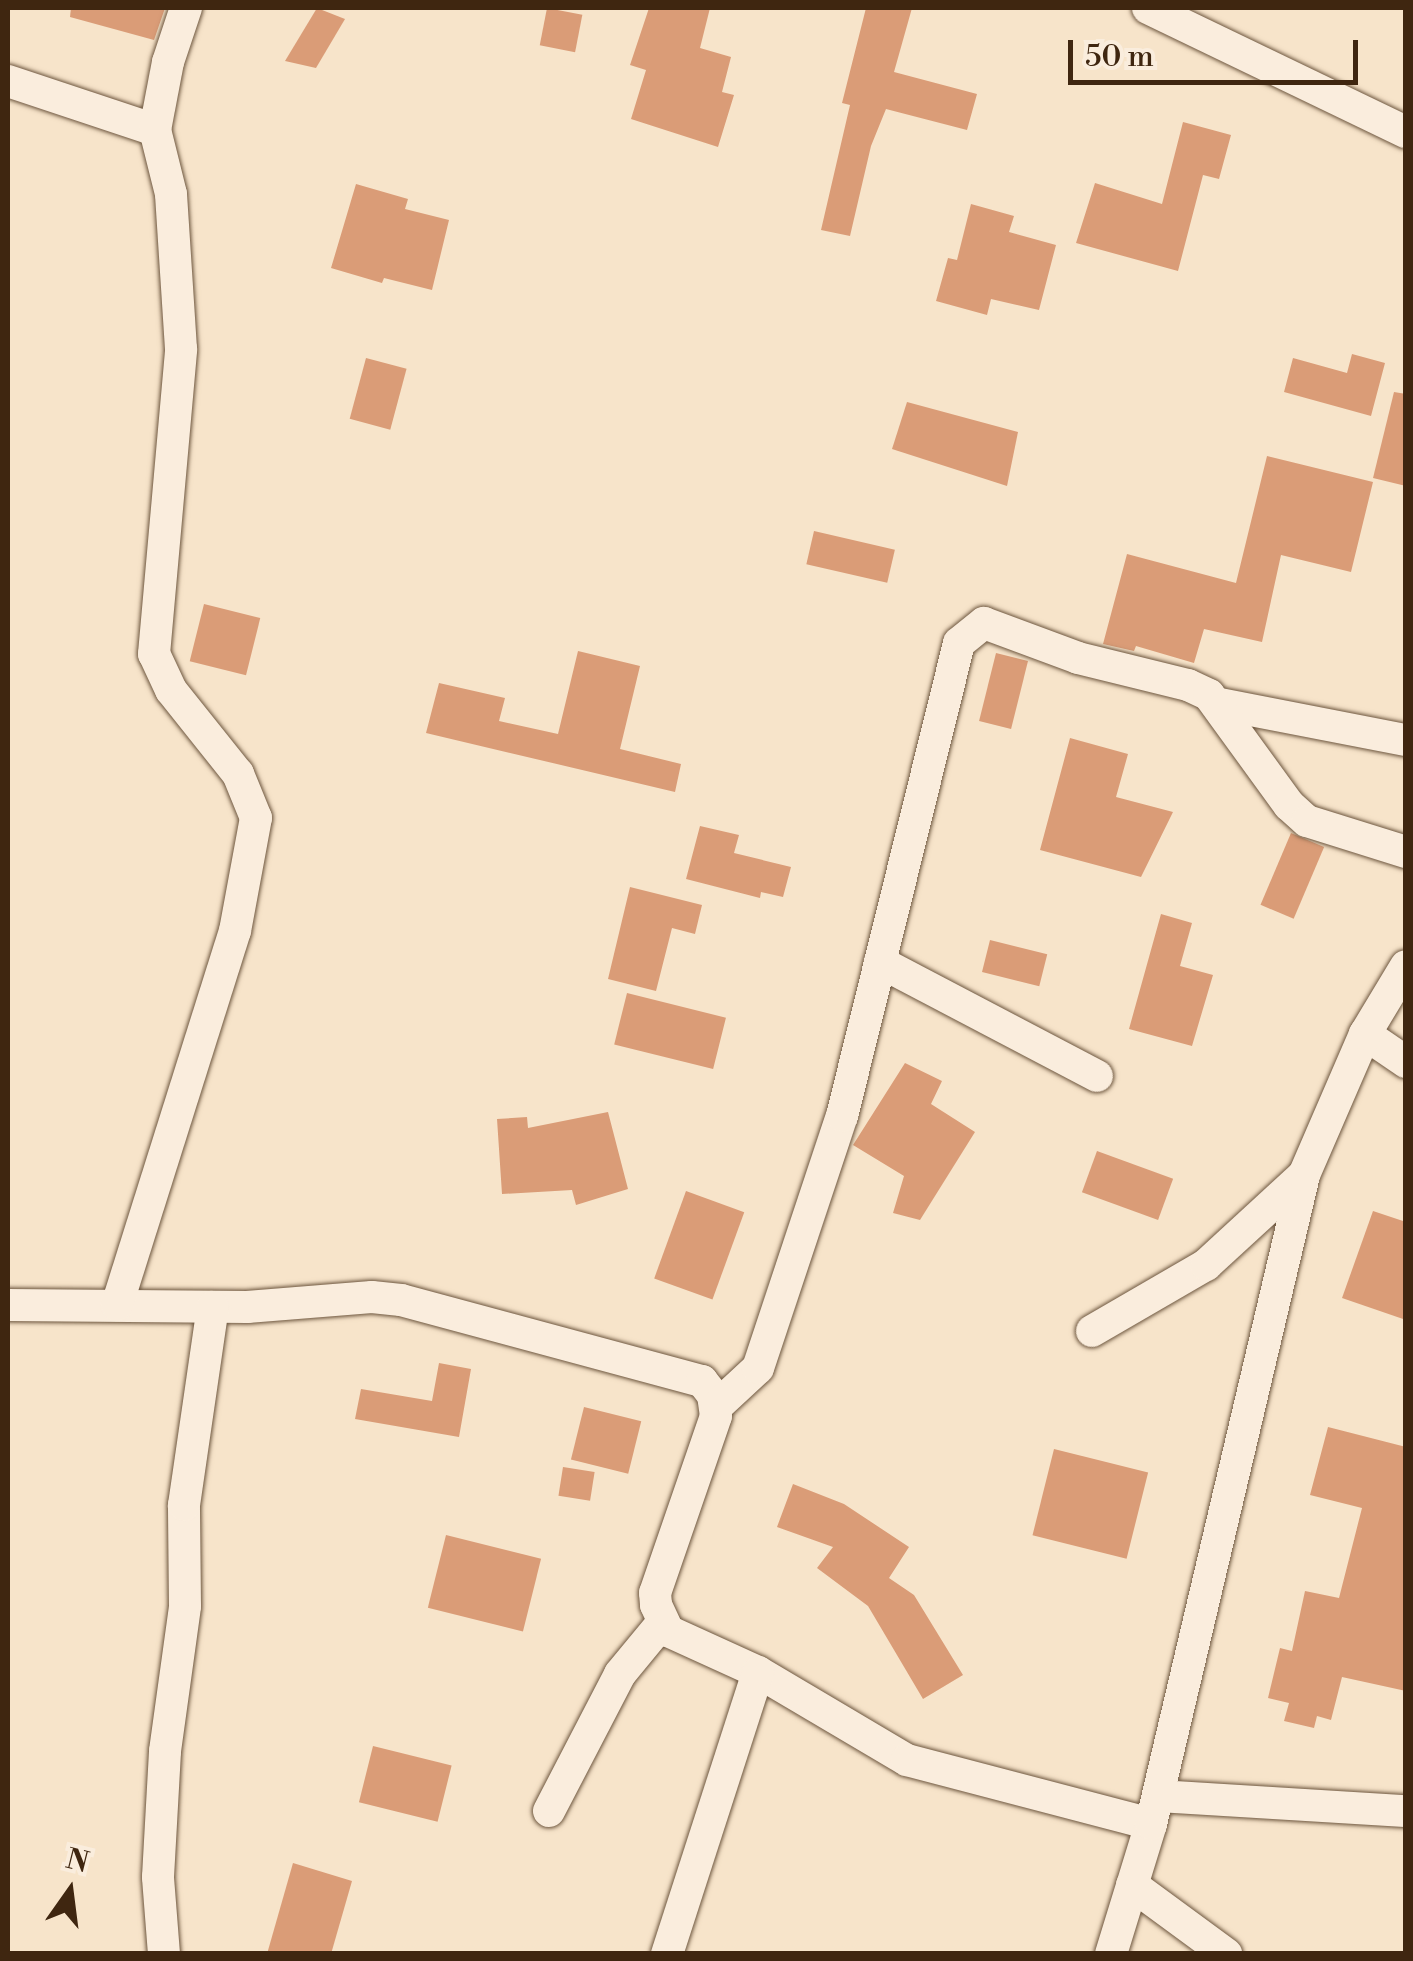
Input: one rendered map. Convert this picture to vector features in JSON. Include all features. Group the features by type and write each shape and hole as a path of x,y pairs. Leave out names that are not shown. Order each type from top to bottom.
{"street":[{"path":"116,1304 235,930 256,818 238,774 171,690 154,654 181,349 171,194 155,130 168,62 186,8"},
{"path":"1148,8 1406,132"},
{"path":"8,81 155,130"},
{"path":"716,1407 758,1368 842,1116 959,644 984,623 1078,658 1188,686 1220,704 1406,740"},
{"path":"1220,704 1289,806 1307,821 1406,852"},
{"path":"880,962 1096,1076"},
{"path":"1111,1954 1155,1810 1304,1175 1365,1034 1406,966"},
{"path":"1365,1034 1406,1062"},
{"path":"1092,1331 1206,1265 1304,1175"},
{"path":"8,1305 213,1308 288,1306 372,1297 401,1300 696,1378 707,1386 716,1407 715,1423 656,1592 662,1623 668,1631 758,1672 907,1760 1155,1810 1406,1812"},
{"path":"164,1954 158,1878 165,1751 185,1606 184,1506 213,1308"},
{"path":"548,1811 620,1674 662,1623"},
{"path":"667,1954 713,1823 758,1672"},
{"path":"1132,1885 1226,1954"}],"building":[{"path":"71,8 165,8 154,40 70,17"},
{"path":"317,8 345,19 316,68 285,61"},
{"path":"547,8 582,15 575,52 540,45"},
{"path":"649,8 710,8 700,48 731,57 722,92 734,95 718,147 631,119 646,70 630,65"},
{"path":"866,8 912,8 894,72 977,94 967,130 886,109 871,146 850,236 821,230 850,105 842,103"},
{"path":"1183,122 1231,135 1219,179 1203,175 1178,271 1076,243 1095,183 1162,204"},
{"path":"356,184 408,199 405,209 449,220 432,290 384,278 382,283 331,268"},
{"path":"971,204 1014,216 1009,232 1056,245 1039,310 991,299 987,315 936,301 948,258 957,260"},
{"path":"1352,354 1385,363 1371,416 1284,392 1293,358 1347,373"},
{"path":"366,358 407,369 390,430 350,419"},
{"path":"1394,392 1406,394 1406,486 1373,478"},
{"path":"907,402 1018,432 1007,486 892,449"},
{"path":"1267,456 1373,482 1351,572 1281,555 1262,642 1204,629 1194,663 1136,646 1134,651 1103,644 1127,554 1236,583"},
{"path":"814,531 895,550 887,583 806,564"},
{"path":"204,604 260,618 246,675 190,661"},
{"path":"578,651 640,666 620,749 681,764 675,792 426,733 439,683 505,698 499,721 558,734"},
{"path":"996,653 1028,661 1011,729 979,721"},
{"path":"1070,738 1128,754 1116,797 1173,812 1141,877 1040,850"},
{"path":"700,826 739,835 734,853 791,867 783,897 761,892 760,898 686,879"},
{"path":"1291,833 1324,847 1294,919 1261,905"},
{"path":"630,887 702,905 695,934 672,928 656,991 608,979"},
{"path":"1161,914 1192,923 1180,966 1213,975 1192,1046 1129,1029"},
{"path":"990,940 1047,954 1039,986 982,972"},
{"path":"627,993 726,1018 713,1069 614,1044"},
{"path":"905,1063 942,1081 931,1104 975,1132 920,1220 893,1213 904,1176 853,1145"},
{"path":"608,1112 628,1189 576,1205 572,1190 502,1194 497,1119 527,1117 528,1128"},
{"path":"1097,1151 1173,1179 1158,1220 1082,1192"},
{"path":"686,1191 744,1212 712,1300 654,1278"},
{"path":"1373,1211 1406,1222 1406,1320 1342,1298"},
{"path":"439,1363 471,1369 459,1437 355,1419 361,1389 432,1401"},
{"path":"584,1407 641,1421 628,1474 571,1459"},
{"path":"1328,1427 1406,1447 1406,1691 1342,1677 1331,1720 1317,1716 1314,1728 1284,1721 1289,1703 1268,1698 1280,1648 1292,1651 1305,1591 1339,1598 1362,1508 1310,1495"},
{"path":"1054,1449 1148,1472 1127,1559 1032,1535"},
{"path":"563,1467 595,1472 590,1501 558,1496"},
{"path":"793,1484 844,1504 909,1547 889,1578 914,1595 963,1675 923,1699 868,1606 817,1568 833,1547 777,1527"},
{"path":"446,1535 541,1559 523,1631 428,1608"},
{"path":"373,1746 452,1766 438,1822 359,1802"},
{"path":"293,1863 352,1881 331,1954 267,1954"}]}
